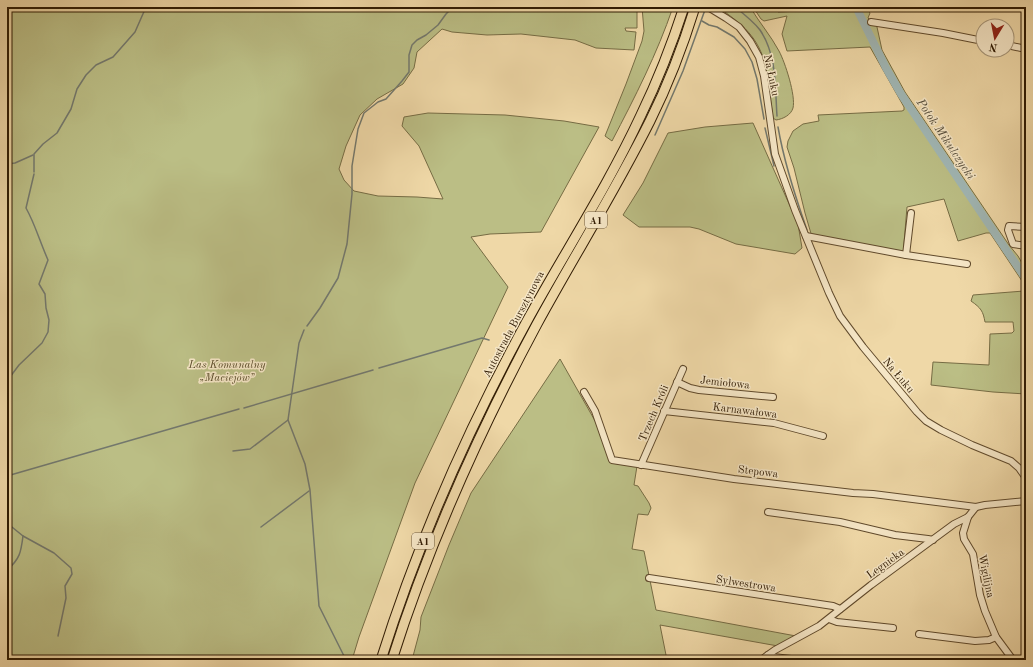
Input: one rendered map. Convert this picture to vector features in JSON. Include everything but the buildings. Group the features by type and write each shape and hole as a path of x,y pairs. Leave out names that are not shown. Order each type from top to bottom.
{"highway":[{"name":"Autostrada Bursztynowa","path":"381,660 420,548 468,436 506,360 611,173 641,116 665,62 684,7"},
{"name":"Autostrada Bursztynowa","path":"392,660 436,536 477,441 531,336 620,178 650,120 688,31 695,7"}],"street":[{"name":"Na Łuku","path":"708,7 733,22 753,45 759,57 764,76 775,154 792,202 829,293 840,316 863,347 926,421 961,440 1011,461 1019,468 1026,478"},
{"path":"871,22 975,39"},
{"path":"1015,46 1026,48"},
{"path":"906,255 911,213"},
{"path":"1026,227 1009,226 1008,230 1013,244 1026,246"},
{"path":"806,236 906,255 967,264"},
{"name":"Trzech Króli","path":"641,465 683,369"},
{"name":"Jemiołowa","path":"677,382 699,390 772,397"},
{"name":"Stepowa","path":"584,392 595,411 612,460 734,479 976,507"},
{"name":"Karnawałowa","path":"664,411 774,423 822,436"},
{"path":"976,507 1026,501"},
{"name":"Legnicka","path":"761,660 829,619 871,585 954,524 968,517 976,507"},
{"path":"768,512 840,522 894,535 933,540"},
{"name":"Wigilijna","path":"968,517 963,532 964,539 973,554 980,595 985,611 996,637 1013,660"},
{"name":"Sylwestrowa","path":"649,578 833,606 840,609"},
{"path":"829,619 837,622 893,628"},
{"path":"919,634 975,641 989,640 996,637"},
{"path":"768,655 773,657 800,660"}],"green space":[{"name":"Las Komunalny „Maciejów”","path":"7,7 637,7 637,28 625,28 626,31 636,32 634,50 596,48 575,40 521,34 487,35 452,32 442,29 417,52 414,68 403,84 377,99 360,115 346,146 339,169 344,180 354,191 378,196 443,199 419,146 402,126 404,117 428,113 505,115 564,121 599,127 541,232 490,234 471,237 508,287 415,483 352,660 7,660"},
{"path":"642,7 673,7 653,58 612,141 605,136 642,41 644,31"},
{"path":"718,7 750,7 776,45 787,71 794,103 790,113 781,119 776,120 773,118 766,67 759,47 742,26"},
{"path":"753,7 775,7 778,12 839,10 839,7 866,7 870,13 868,18 877,27 882,50 905,92 1018,256 1026,270 1026,394 931,385 933,362 989,365 990,334 1012,333 1014,331 1013,322 985,322 981,310 971,301 973,295 1024,291 1025,288 1024,284 990,233 958,241 944,199 907,207 903,255 812,237 787,147 793,131 803,124 819,121 818,115 902,111 904,110 904,107 870,47 787,51 782,34 787,16 764,21"},
{"path":"753,123 798,224 802,248 795,254 736,244 699,229 690,227 639,227 623,215 643,183 668,133 705,127"},
{"path":"560,359 607,442 611,463 637,466 634,485 638,486 651,508 648,515 638,514 632,549 644,551 656,610 796,636 778,646 660,625 667,660 412,660 420,630 421,617 471,493"}],"waterway":[{"path":"34,172 34,154 43,144 57,133 71,109 77,89 86,75 96,65 113,57 135,32 146,7"},
{"path":"307,326 338,278 347,244 352,194 352,166 358,129 364,113 378,102 386,99 402,81 409,72 409,55 412,45 438,25 453,7"},
{"path":"655,135 683,71 706,7"},
{"path":"735,7 760,30 770,50 774,72 777,116"},
{"name":"Potok Mikulczycki","path":"856,7 886,68 901,94 1026,279"},
{"path":"702,21 717,27 734,37 745,49 752,62 757,79 764,119"},
{"path":"778,127 790,179 807,230"},
{"path":"765,128 774,166"},
{"path":"7,164 15,163 33,155"},
{"path":"7,381 19,365 42,343 48,332 49,320 45,294 39,284 48,260 26,208 34,174"},
{"path":"304,330 299,343 288,420 305,464 310,490 319,606 346,660"},
{"path":"379,368 482,338 489,340"},
{"path":"244,408 373,370"},
{"path":"7,476 239,409"},
{"path":"233,451 250,449 288,420"},
{"path":"261,527 309,491"},
{"path":"7,523 23,536 54,553 71,568 72,574 65,586 66,598 58,636"},
{"path":"7,570 15,562 19,555 23,536"}]}
